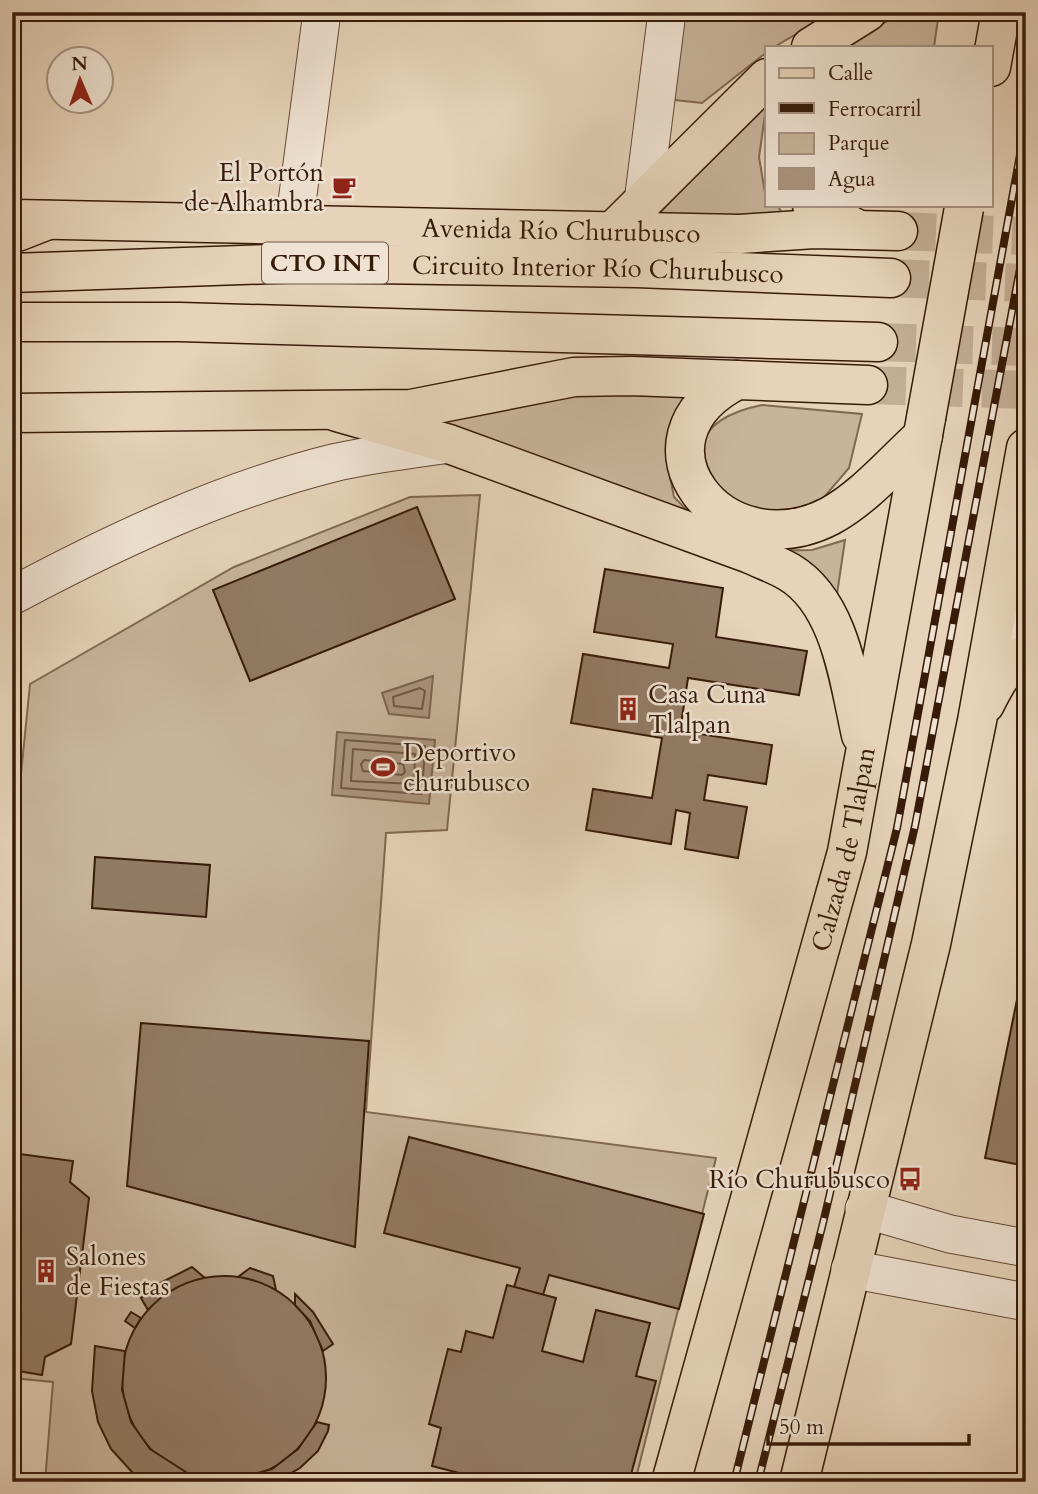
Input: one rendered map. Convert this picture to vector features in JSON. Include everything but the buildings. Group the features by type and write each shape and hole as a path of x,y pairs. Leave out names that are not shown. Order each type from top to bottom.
{"main road":[{"path":"813,46 867,12"},
{"path":"992,61 1001,12"},
{"path":"612,232 765,80"},
{"path":"814,206 857,229"},
{"name":"Calzada de Tlalpan","path":"671,1482 846,852 965,207"},
{"name":"Avenida Río Churubusco","path":"30,219 740,234 857,229 898,231"},
{"path":"12,234 30,219"},
{"name":"Circuito Interior Río Churubusco","path":"12,272 301,263 624,268 891,278"},
{"path":"12,322 180,322 878,342"},
{"path":"12,413 337,412 411,409 574,377 868,385"},
{"path":"737,380 722,388 699,410 690,425 686,452 688,468 700,494 720,514 743,525 759,529 788,528 830,516 855,499 924,427"},
{"path":"337,412 449,444 750,554 791,573 818,601 835,632 865,751"},
{"path":"799,1482 864,1209 932,944 977,721 1026,448"},
{"path":"977,721 1000,675 1019,658"}],"street":[{"path":"293,225 322,12"},
{"path":"643,202 667,12"},
{"path":"12,596 74,563 224,498 333,463 449,444"},
{"path":"1019,658 1026,616"},
{"path":"850,1269 1015,1300 1018,1247 950,1234 864,1209"},
{"path":"942,1288 950,1234"}],"green space":[{"path":"676,12 834,12 776,46 765,46 765,54 702,103 666,99"},
{"path":"903,12 939,12 934,46 845,46"},
{"path":"765,103 759,157 765,206 778,206 787,220 651,222"},
{"path":"694,393 675,421 666,458 674,497 705,529 420,423 531,397"},
{"path":"762,405 862,414 849,468 825,496 831,505 768,515 718,493 703,457 703,445 707,435 721,420 742,410"},
{"path":"480,495 447,830 386,833 366,1112 716,1158 635,1482 45,1482 53,1382 12,1378 12,864 30,684 234,567 410,497"},
{"path":"845,540 836,601 767,551 812,550"}],"water":[{"path":"433,676 429,718 389,714 382,693"},
{"name":"Deportivo churubusco","path":"337,732 435,740 429,804 332,795"}],"tunnel":[{"path":"898,231 1026,236"},
{"path":"891,278 1026,283"},
{"path":"878,342 1026,347"},
{"path":"868,385 1026,390"}],"railway":[{"path":"734,1482 897,828 1026,122"},
{"path":"758,1482 824,1219 915,826 1026,237"}],"place":[{"name":"El Portón de Alhambra","path":"344,187"},
{"name":"Casa Cuna Tlalpan","path":"628,709"},
{"name":"Deportivo churubusco","path":"383,767"},
{"name":"Río Churubusco","path":"910,1179"},
{"name":"Salones de Fiestas","path":"46,1271"}]}
